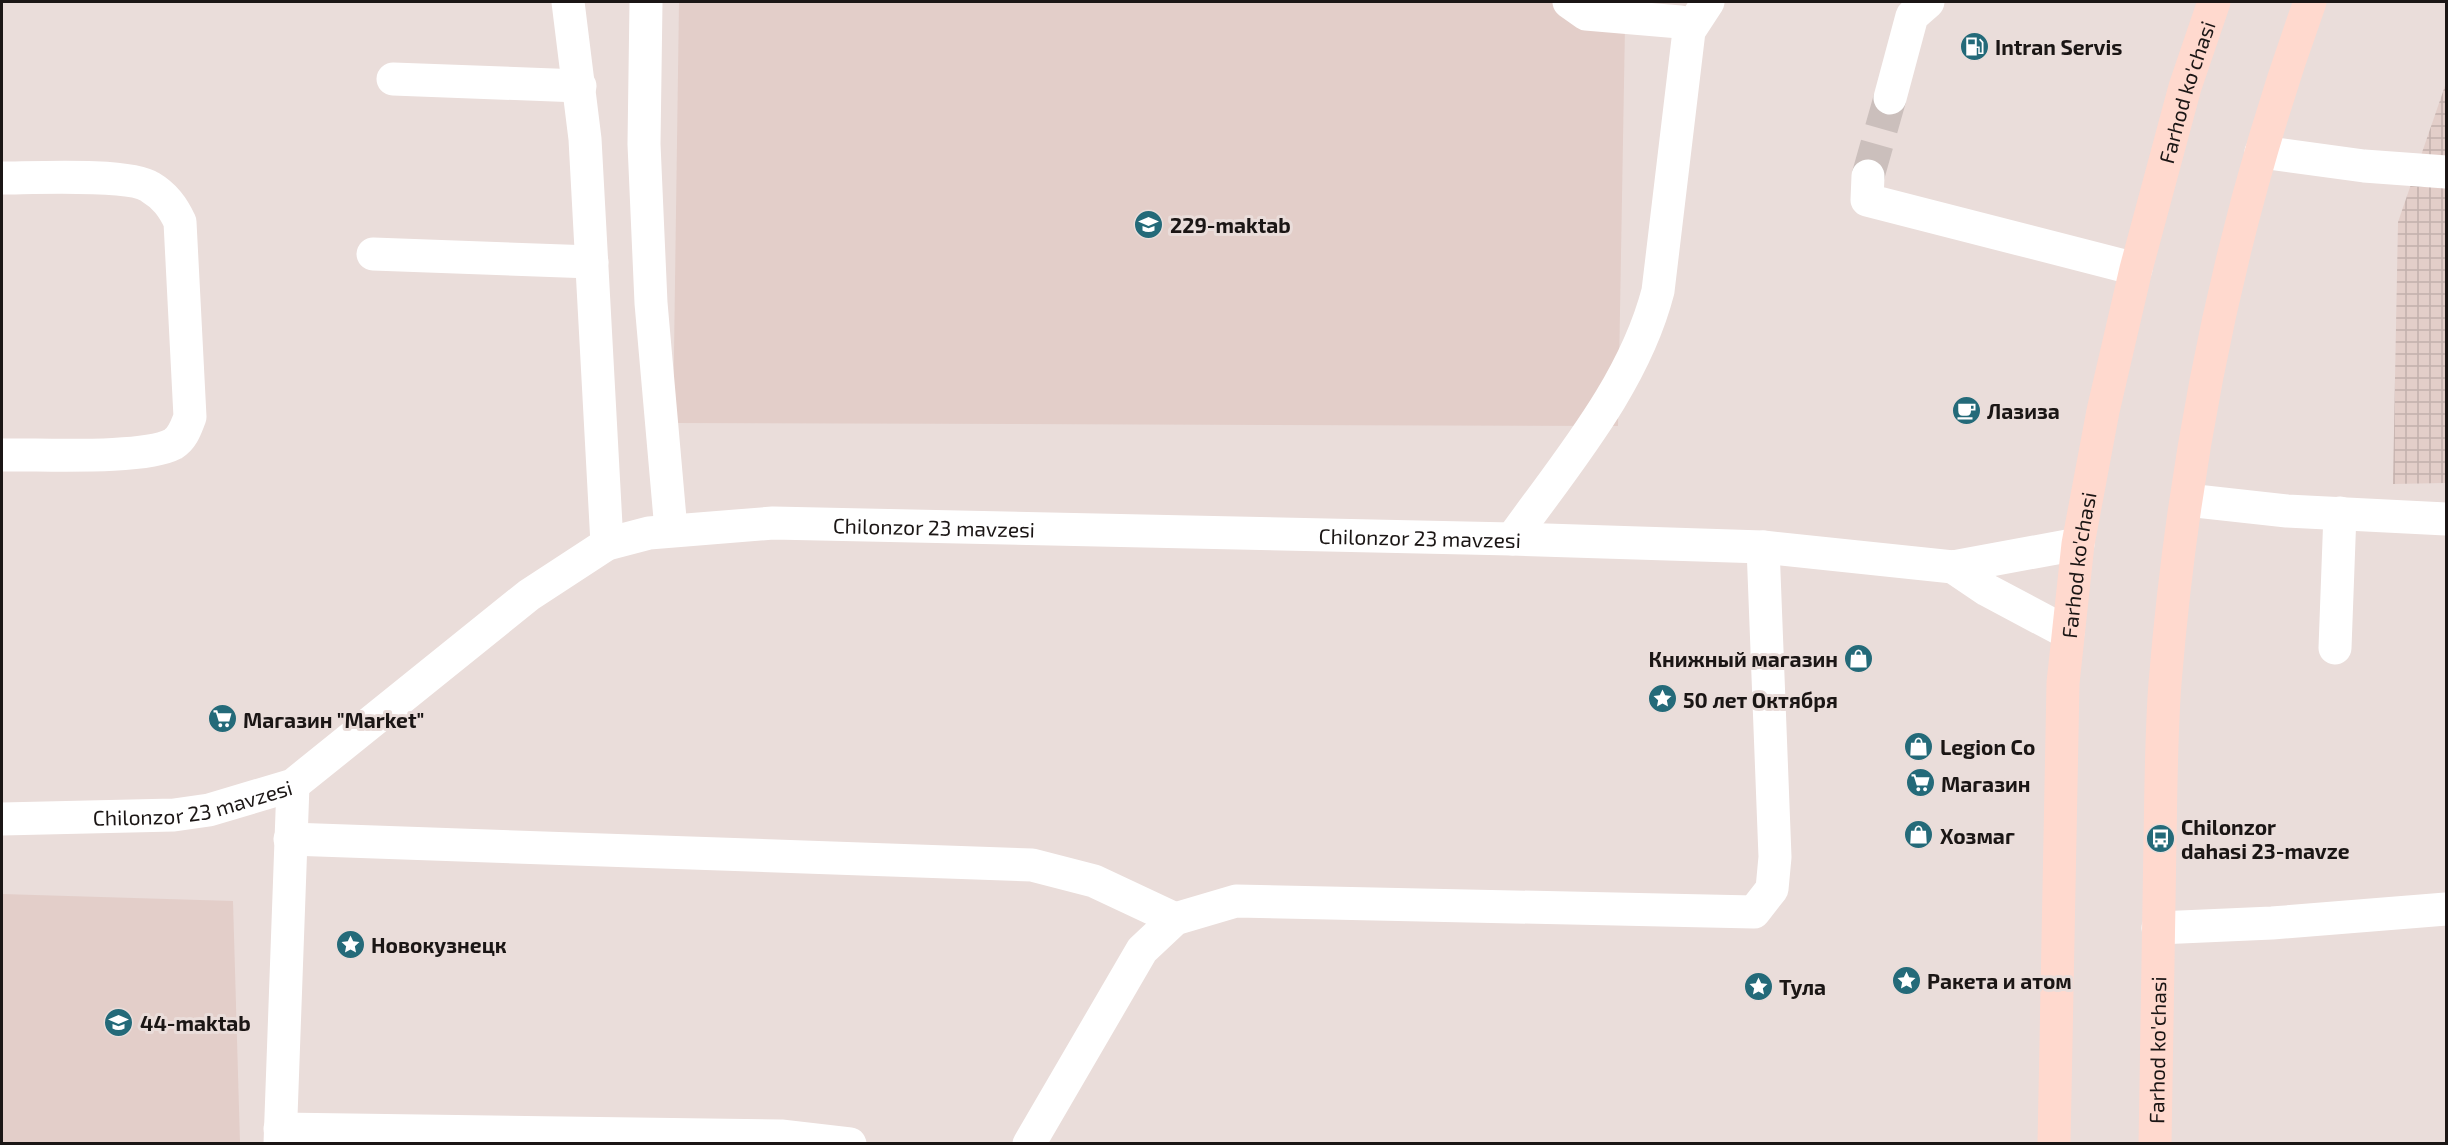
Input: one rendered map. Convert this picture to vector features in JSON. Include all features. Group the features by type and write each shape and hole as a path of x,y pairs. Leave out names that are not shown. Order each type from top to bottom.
{"main road":[{"name":"Farhod ko'chasi","path":"2054,1143 2063,683 2078,544 2103,411 2136,269 2185,87 2214,2"},
{"name":"Farhod ko'chasi","path":"2155,1143 2165,686 2187,500 2227,286 2261,152 2310,2"}],"street":[{"path":"568,2 580,86 607,544"},
{"path":"646,2 644,144 651,303 671,530"},
{"path":"1569,2 1586,14 1679,14 1708,2"},
{"path":"1890,98 1912,16 1928,2"},
{"path":"1512,539 1605,408 1648,329 1658,291 1679,14"},
{"path":"393,79 580,86"},
{"path":"2261,152 2364,166 2446,172"},
{"path":"1868,176 1867,200 2136,269"},
{"path":"2,178 121,180 149,185 171,204 180,222 190,417 183,435 173,444 140,453 2,455"},
{"path":"373,254 592,262"},
{"path":"2187,500 2446,519"},
{"path":"2336,648 2340,513"},
{"name":"Chilonzor 23 mavzesi","path":"2,819 174,815 209,810 293,785 529,595 607,544 638,535 671,530 773,523 1512,539 1763,547 1953,567 2078,544"},
{"path":"1029,1143 1142,950 1175,919 1236,901 1754,912 1772,889 1775,857 1763,547"},
{"name":"Chilonzor 23 mavzesi","path":"1953,567 1987,590 2068,633"},
{"path":"293,785 280,1136 781,1140 850,1143"},
{"path":"290,839 1032,865 1094,881 1175,919"},
{"path":"2158,928 2272,923 2446,909"}],"shaded area":[{"name":"229-maktab","path":"679,2 1612,2 1625,26 1618,426 673,423"},
{"path":"2446,83 2446,483 2393,484 2398,222"},
{"name":"44-maktab","path":"2,894 233,901 240,1143 2,1143"}],"tunnel":[{"path":"1868,176 1890,98"}],"place":[{"name":"Intran Servis","path":"1974,46"},
{"name":"229-maktab","path":"1149,224"},
{"name":"Лазиза","path":"1966,410"},
{"name":"Книжный магазин","path":"1859,658"},
{"name":"50 лет Октября","path":"1662,699"},
{"name":"Магазин \"Market\"","path":"222,719"},
{"name":"Legion Co","path":"1919,746"},
{"name":"Магазин","path":"1920,783"},
{"name":"Хозмаг","path":"1919,835"},
{"name":"Chilonzor dahasi 23-mavze","path":"2160,838"},
{"name":"Новокузнецк","path":"350,944"},
{"name":"Ракета и атом","path":"1906,980"},
{"name":"Тула","path":"1758,986"},
{"name":"44-maktab","path":"119,1022"}]}
